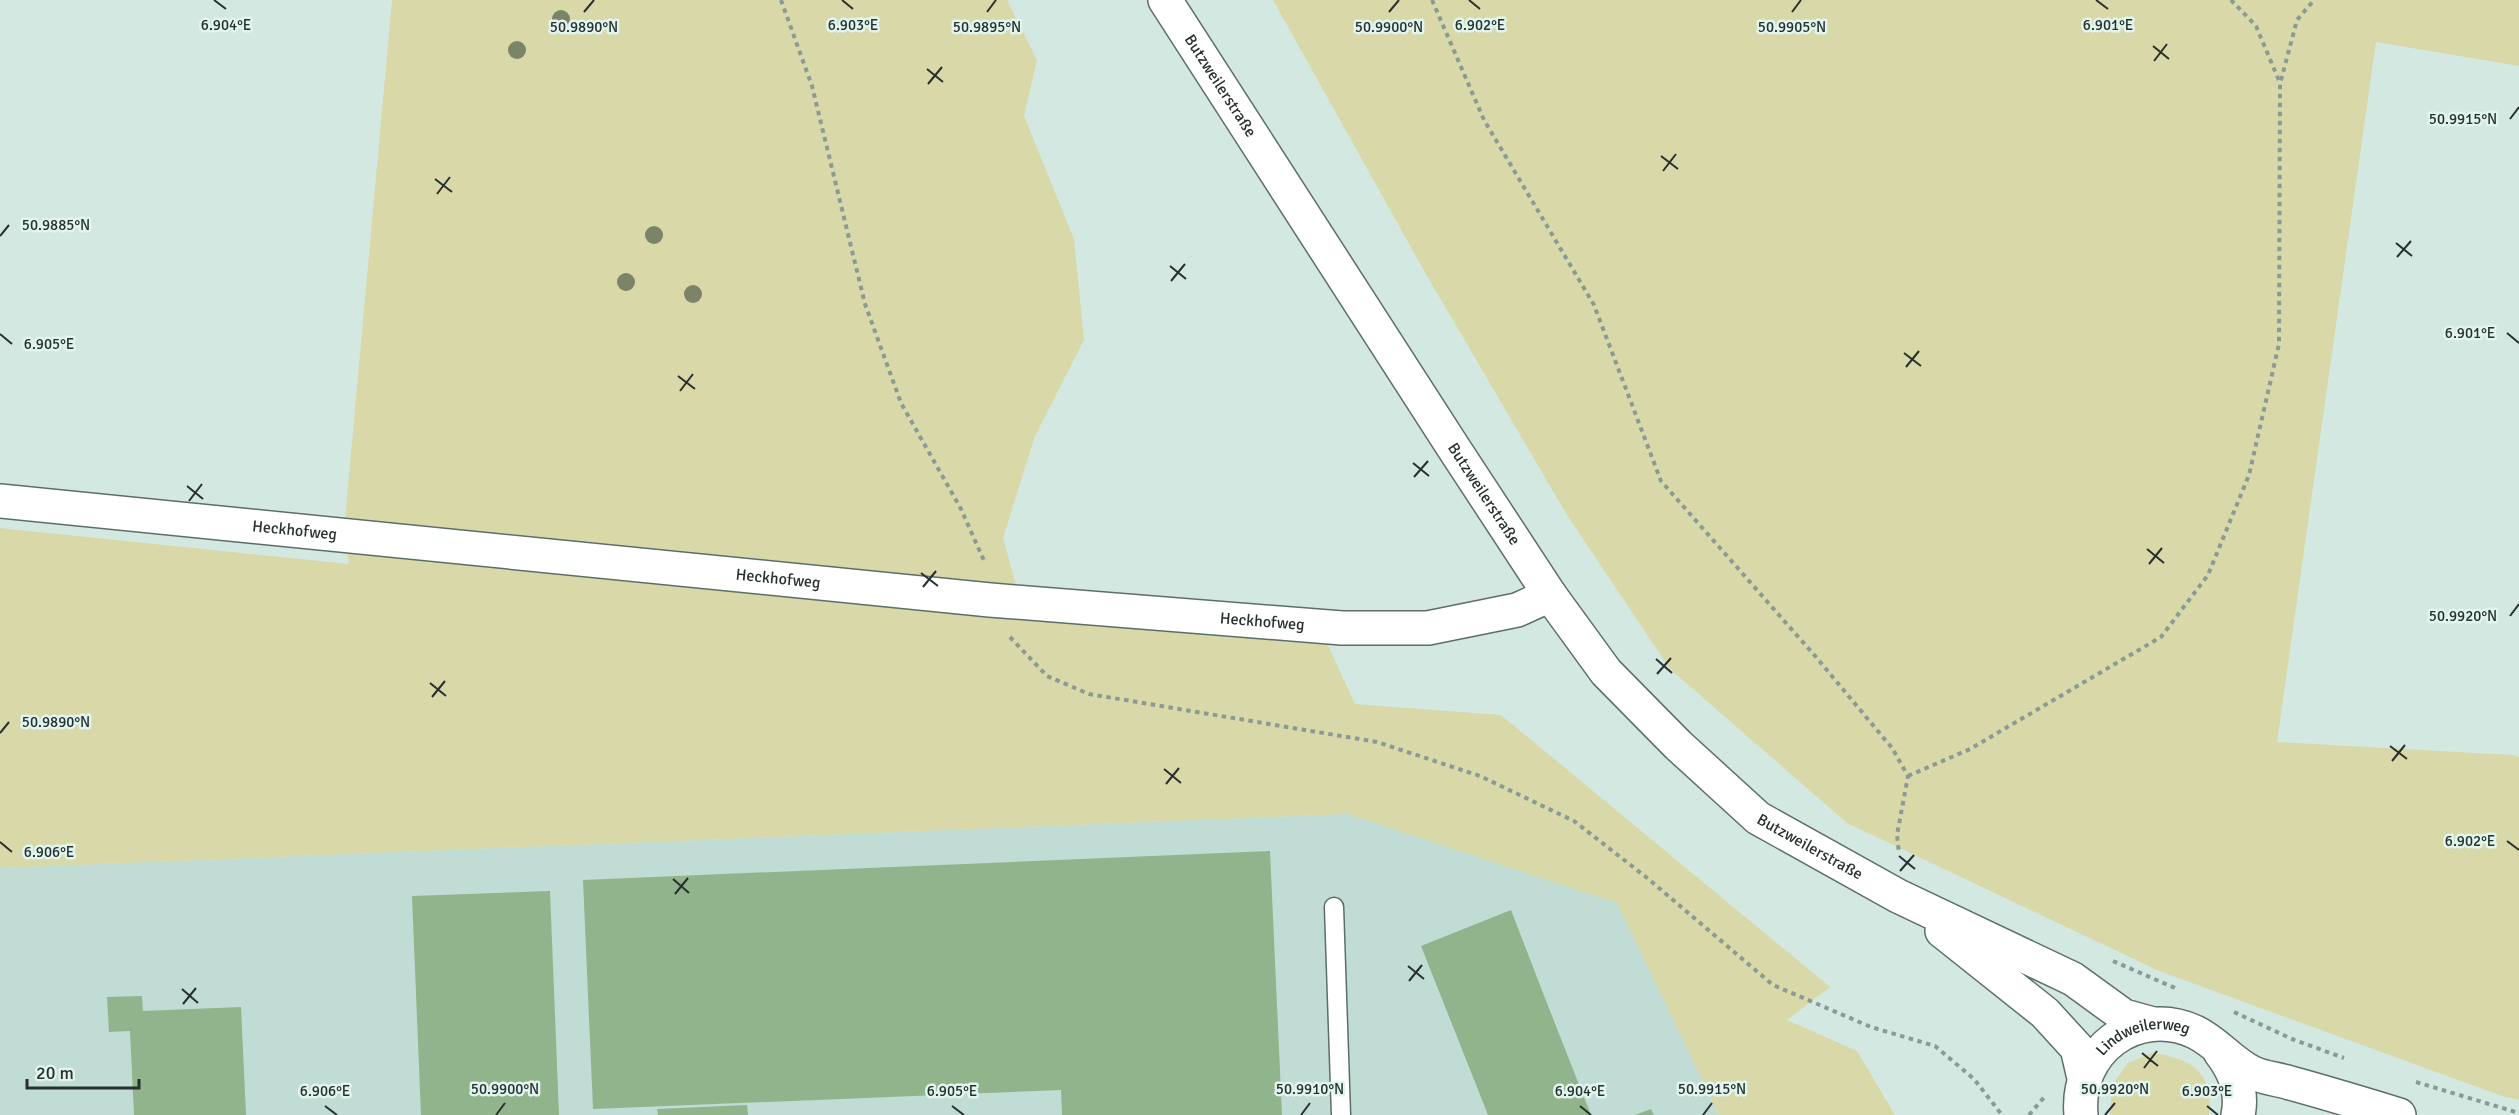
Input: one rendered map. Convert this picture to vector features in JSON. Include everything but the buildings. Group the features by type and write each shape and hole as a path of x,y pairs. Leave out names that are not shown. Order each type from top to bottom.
{"street":[{"name":"Butzweilerstraße","path":"1165,0 1550,595 1606,672 1678,745 1758,818 1898,896 2073,979 2124,1016 2153,1024"},
{"name":"Heckhofweg","path":"0,501 990,600 1342,628 1428,628 1517,610 1550,595"},
{"name":"Butzweilerstraße","path":"1898,896 2045,1013 2077,1048 2078,1102"},
{"name":"Lindweilerweg","path":"2078,1102 2095,1057 2111,1040 2131,1029 2153,1024 2175,1025 2197,1033 2251,1072 2399,1115"},
{"name":"Lindweilerweg","path":"2215,1046 2229,1063 2238,1084 2238,1115"}],"lane":[{"path":"1334,907 1341,1115"}],"path":[{"path":"1432,0 1484,120 1594,305 1661,481 1816,657 1892,748 1908,776 1897,835 1899,856"},
{"path":"2231,0 2256,26 2280,84"},
{"path":"1908,776 1970,749 2162,637 2208,575 2249,475 2279,344 2280,84 2297,20 2314,0"},
{"path":"2105,958 2182,991"},
{"path":"2230,1011 2292,1039 2351,1060"},
{"path":"2411,1080 2519,1113"}],"shaded area":[{"path":"1348,814 1617,903 1719,1115 0,1115 0,868"}],"green space":[{"path":"392,0 1007,0 1037,60 1024,116 1074,239 1084,340 1035,436 1003,538 1017,588 1315,617 1355,704 1501,715 1830,987 1787,1020 1857,1051 1895,1115 1719,1115 1617,903 1348,814 0,868 0,528 349,564 344,531"},
{"path":"1273,0 2519,0 2519,66 2376,42 2277,742 2519,757 2519,1100 2502,1096 2159,971 1847,823 1670,669 1567,515 1427,276"},
{"path":"2152,1053 2178,1059 2197,1070 2208,1088 2209,1115 2110,1115 2112,1085 2128,1063"}]}
